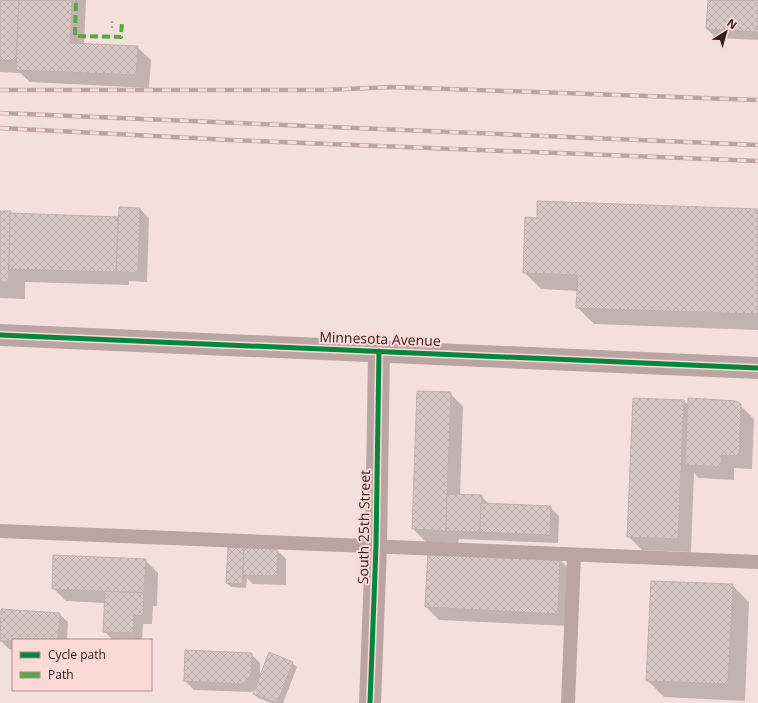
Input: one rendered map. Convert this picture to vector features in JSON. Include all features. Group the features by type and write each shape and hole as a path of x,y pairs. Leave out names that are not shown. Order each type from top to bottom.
{"street":[{"name":"Minnesota Avenue","path":"0,335 758,368"},
{"name":"South 25th Street","path":"370,703 376,546 379,351"}],"lane":[{"path":"0,531 758,562"},
{"path":"568,703 574,554"}],"path":[{"path":"112,21 112,31"}],"building":[{"path":"0,0 19,0 16,60 0,60"},
{"path":"19,0 72,0 70,43 138,46 136,75 16,70"},
{"path":"708,0 758,0 758,32 706,29"},
{"path":"537,201 758,209 758,314 576,308 578,275 523,273 525,217 537,218"},
{"path":"119,207 140,208 138,273 116,272"},
{"path":"0,211 11,211 8,283 0,282"},
{"path":"10,213 118,217 116,272 9,269"},
{"path":"417,391 451,392 446,531 412,529"},
{"path":"633,398 684,400 678,539 627,537"},
{"path":"688,398 736,401 741,404 739,456 721,455 721,467 685,465"},
{"path":"447,494 482,495 480,532 446,531"},
{"path":"481,503 551,506 550,535 480,532"},
{"path":"228,547 244,548 242,584 226,583"},
{"path":"244,548 277,549 277,576 243,575"},
{"path":"428,552 560,558 558,614 425,607"},
{"path":"53,555 146,559 144,593 52,589"},
{"path":"651,581 733,584 728,684 646,681"},
{"path":"105,591 144,593 143,616 134,615 133,633 103,632"},
{"path":"1,609 60,613 58,639 12,639 12,641 0,641"},
{"path":"185,650 252,653 251,675 243,684 184,681"},
{"path":"269,652 293,662 277,703 253,694"}],"railway":[{"path":"0,90 326,90 392,87 758,100"},
{"path":"0,113 758,145"},
{"path":"0,128 230,140 758,161"}],"marked path":[{"path":"76,3 75,36 121,37 122,21"}],"cycle path":[{"path":"0,335 758,368"},
{"path":"370,703 376,546 379,351"}]}
